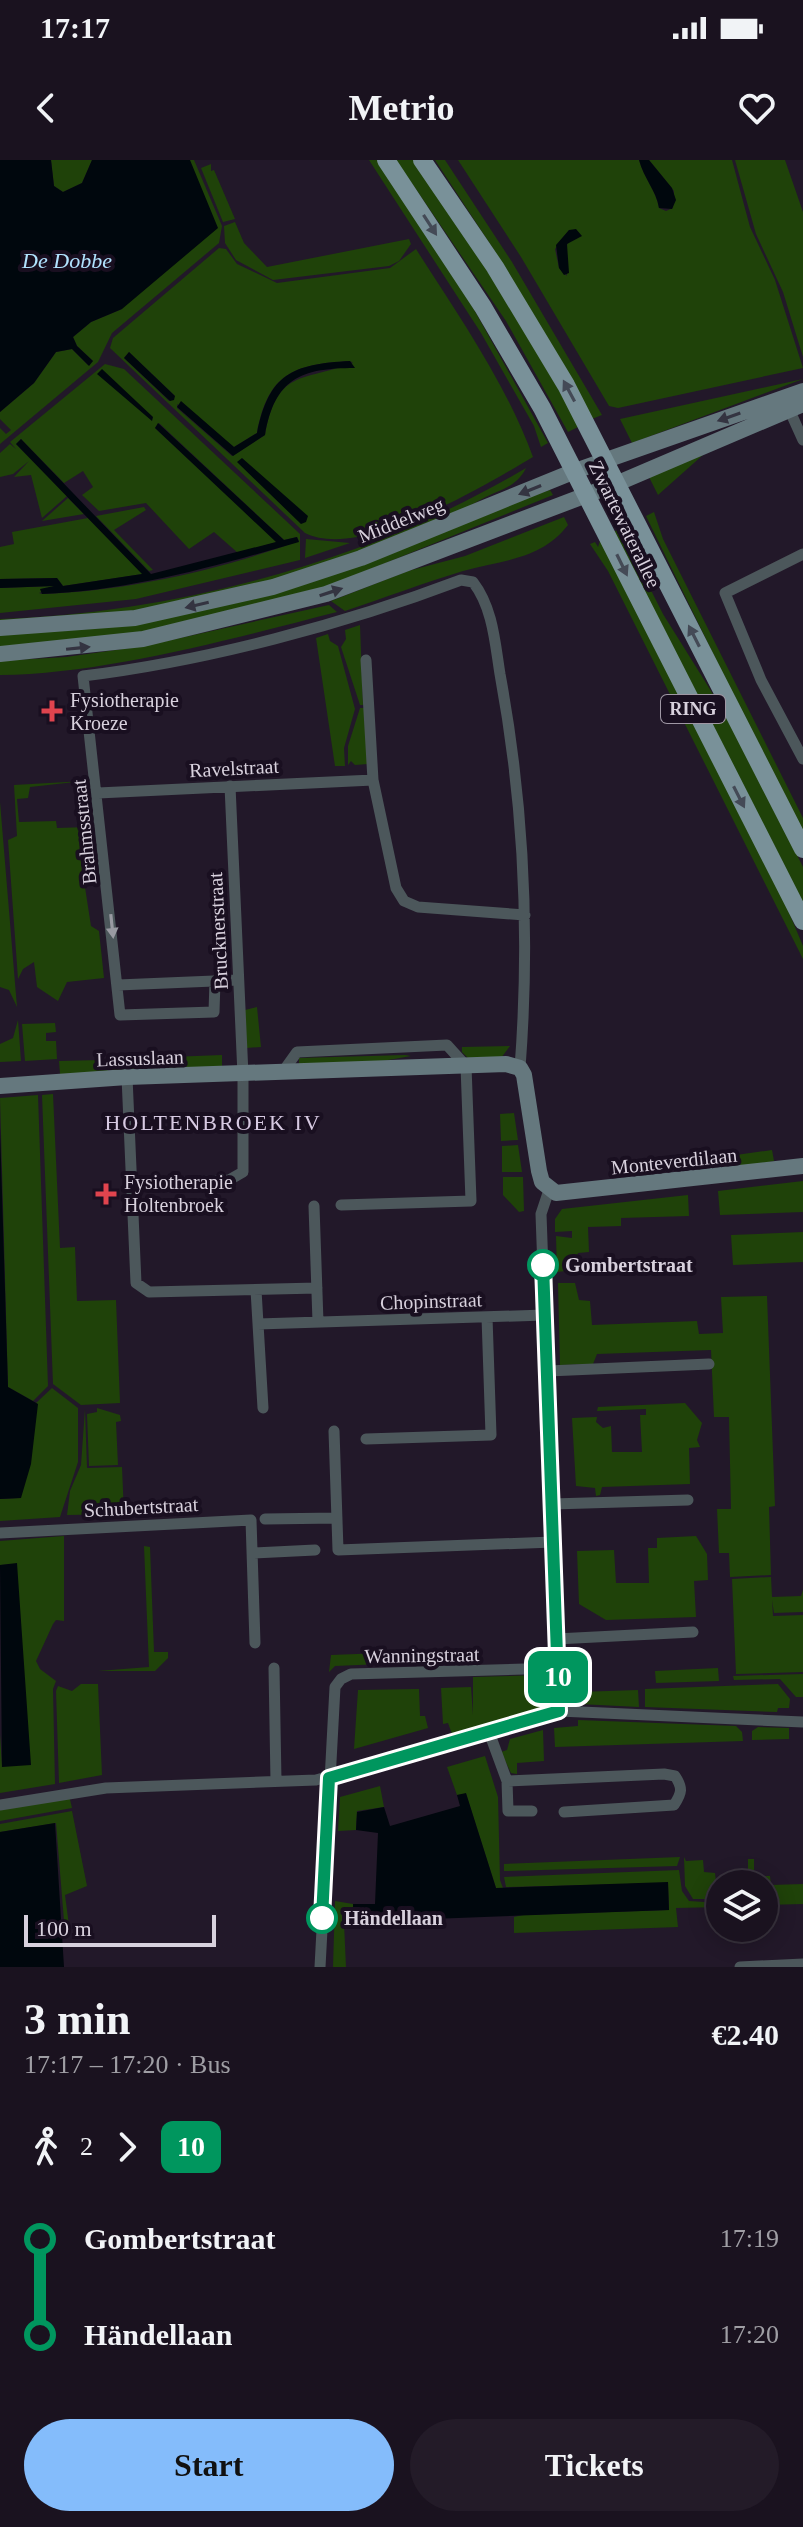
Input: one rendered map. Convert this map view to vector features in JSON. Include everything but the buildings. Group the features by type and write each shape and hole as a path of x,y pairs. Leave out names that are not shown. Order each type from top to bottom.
{"main road":[{"name":"Zwartewaterallee","path":"386,160 483,307 575,471 665,654 803,921"},
{"name":"Zwartewaterallee","path":"422,160 532,325 618,483 803,849"},
{"name":"Middelweg","path":"0,628 135,618 273,587 361,558 575,471 803,391"},
{"path":"0,654 127,642 281,608 373,578 618,483 796,407"},
{"name":"Lassuslaan","path":"0,1086 127,1077 506,1064 520,1068"},
{"path":"520,1068 526,1084 539,1171 549,1190"},
{"name":"Monteverdilaan","path":"549,1190 563,1193 803,1166"}],"street":[{"path":"796,407 803,440"},
{"path":"803,554 725,593 761,680 803,759"},
{"name":"Brahmsstraat","path":"215,981 217,1007 210,1014 123,1017 119,1011 98,793 83,676 128,671 311,628 461,580 473,582 490,615 504,693 522,847 525,915"},
{"path":"366,660 373,780 396,888 404,901 418,907 525,915 520,1068"},
{"name":"Ravelstraat","path":"98,793 373,780"},
{"name":"Brucknerstraat","path":"132,1184 238,1178 245,1163 230,786"},
{"path":"118,985 238,980"},
{"path":"341,1205 471,1201 466,1066"},
{"path":"127,1077 136,1283 141,1289 149,1292 317,1288"},
{"path":"549,1190 541,1214 559,1711"},
{"path":"314,1206 318,1322"},
{"path":"256,1290 263,1408"},
{"name":"Chopinstraat","path":"258,1324 545,1315"},
{"path":"366,1439 491,1435 487,1317"},
{"path":"548,1371 709,1364"},
{"path":"334,1431 338,1550 553,1542"},
{"path":"552,1504 688,1500"},
{"path":"265,1519 337,1518"},
{"name":"Schubertstraat","path":"0,1533 251,1520 255,1643"},
{"path":"252,1553 315,1550"},
{"path":"556,1639 693,1632"},
{"path":"274,1668 276,1781"},
{"name":"Wanningstraat","path":"329,1778 335,1687 341,1679 351,1674 558,1668"},
{"path":"0,1805 106,1788 329,1778 559,1711 803,1722"},
{"path":"489,1732 507,1781 508,1811 532,1811"},
{"path":"507,1781 664,1774 675,1776 681,1785 681,1794 674,1805 564,1812"},
{"path":"320,1967 329,1778"},
{"path":"740,1967 803,1964"}],"green space":[{"path":"51,160 92,160 82,183 63,192 54,186"},
{"path":"190,160 194,160 222,226 219,243 112,333 98,362 0,444 0,428 6,434 11,430 0,419 0,412 34,383 56,352 72,349 88,365 93,361 77,346 73,337 91,322 122,309"},
{"path":"369,160 379,160 456,277 548,443 541,447 534,426 481,333"},
{"path":"396,160 419,160 458,218 580,426 568,432 506,321"},
{"path":"435,160 445,160 512,262 602,415 592,419 494,250"},
{"path":"458,160 639,160 659,208 666,211 673,208 674,191 649,160 732,160 750,227 775,280 803,368 618,408 609,406 521,257","holes":["569,230 577,239 570,239 566,247 567,276 559,268 555,249"]},
{"path":"735,160 785,160 803,212 803,357 783,292 756,234"},
{"path":"211,164 211,171 214,170 235,219 223,222 201,168"},
{"path":"235,222 244,243 267,267 409,239 411,244 399,261 389,266 273,280 236,260 225,243 224,226"},
{"path":"219,248 226,249 237,264 277,283 390,268 416,249 495,376 533,457 454,501 388,529 357,537 329,539 305,533 110,348 113,338","holes":["129,352 175,396 169,401 124,358","353,363 305,377 284,388 276,399 265,435 232,456 177,408 177,404 234,447 257,433 268,397 286,376 313,365"]},
{"path":"105,364 124,369 300,534 300,560 136,599 0,613 0,588 54,586 39,593 42,594 140,584 205,570 299,541 297,537 284,540 159,423 155,428 277,542 238,553 214,532 189,549 146,503 99,511 82,495 93,487 83,471 64,483 21,439 16,444 67,496 42,518 31,475 14,477 29,461 13,474 0,477 0,453 10,444 16,449 10,442"},
{"path":"803,379 632,443 620,419"},
{"path":"713,446 658,495 649,477"},
{"path":"526,468 512,484 444,519 359,554 267,582 134,611 0,624 0,619 68,615 136,606 272,576 404,530"},
{"path":"550,490 553,495 324,588 139,633 0,647 0,633 142,623"},
{"path":"68,498 84,514 42,521"},
{"path":"144,507 146,510 114,530 153,570 149,571 96,516"},
{"path":"654,512 663,539 803,818 803,838 646,516"},
{"path":"564,517 568,525 557,537 520,557 463,571 345,611 331,601 408,571 465,556"},
{"path":"88,518 143,574 63,586 57,578 0,579 0,547 14,544 12,532"},
{"path":"620,529 663,614 731,723 803,867 803,907 613,532"},
{"path":"601,538 785,903 803,946 803,959 608,571 590,544 595,542 598,547"},
{"path":"306,539 350,543 305,558"},
{"path":"329,605 337,612 170,653 83,668 0,675 0,661 66,657 144,646"},
{"path":"360,625 363,705 360,705 341,647 346,639 345,630"},
{"path":"328,634 330,641 338,646 355,709 344,748 345,766 335,766 316,638"},
{"path":"360,708 364,708 368,764 355,765 351,761 348,765 348,746"},
{"path":"84,781 30,787 28,798 17,799 19,822 56,821 57,828 89,827 91,845 80,855 91,926 99,931 104,978 67,982 58,1001 37,987 34,962 23,969 18,979 8,840 17,836 14,785"},
{"path":"0,802 17,1007 9,990 0,987"},
{"path":"257,1007 261,1047 246,1048 245,1010"},
{"path":"18,1020 21,1061 0,1062 0,1044 13,1038"},
{"path":"55,1023 56,1032 46,1033 46,1041 56,1041 57,1059 25,1061 22,1024"},
{"path":"510,1046 501,1058 468,1058 462,1052 462,1047"},
{"path":"222,1055 222,1067 112,1071 112,1064 117,1063 118,1059"},
{"path":"411,1056 377,1062 299,1065 299,1058"},
{"path":"101,1060 102,1064 108,1063 108,1072 60,1074 59,1061"},
{"path":"53,1094 60,1248 75,1247 77,1301 116,1300 120,1403 81,1405 53,1384 42,1095"},
{"path":"38,1095 48,1386 33,1401 8,1387 0,1098"},
{"path":"514,1113 518,1140 501,1141 500,1114"},
{"path":"518,1145 522,1172 502,1172 502,1146"},
{"path":"772,1150 774,1161 740,1168 735,1164 723,1165 722,1157"},
{"path":"503,1177 523,1177 524,1211 519,1212 503,1195"},
{"path":"803,1181 803,1212 720,1215 718,1191"},
{"path":"688,1195 689,1216 621,1218 621,1226 588,1227 589,1252 578,1253 574,1270 557,1272 556,1236 572,1238 572,1231 555,1232 555,1219 562,1209"},
{"path":"803,1232 803,1262 733,1265 731,1235"},
{"path":"558,1283 575,1283 579,1300 590,1301 592,1325 697,1321 699,1334 723,1333 721,1297 767,1296 775,1506 769,1507 771,1575 730,1577 729,1553 719,1553 717,1509 731,1509 729,1417 714,1417 711,1350 597,1354 593,1364 560,1365"},
{"path":"52,1388 78,1408 78,1462 60,1517 0,1521 0,1499 20,1498 36,1403"},
{"path":"685,1403 702,1423 697,1440 700,1447 689,1448 690,1484 602,1487 600,1495 596,1496 595,1488 576,1486 572,1418 597,1417 596,1422 603,1428 611,1426 612,1452 642,1452 640,1415 646,1415 646,1409 597,1411 598,1407"},
{"path":"97,1408 120,1415 121,1421 116,1422 118,1465 89,1466 87,1414 97,1412"},
{"path":"85,1409 87,1468 122,1467 124,1514 67,1515 70,1491 81,1465"},
{"path":"64,1536 64,1621 56,1620 53,1624 36,1661 40,1669 56,1681 53,1689 55,1784 0,1793 0,1734 2,1767 16,1564 0,1565 0,1541"},
{"path":"696,1536 707,1554 708,1580 694,1581 696,1617 606,1620 579,1604 577,1551 614,1550 616,1583 649,1583 648,1548 657,1548 657,1538"},
{"path":"144,1546 150,1547 154,1652 168,1652 168,1658 155,1671 98,1671 149,1667"},
{"path":"771,1577 772,1597 801,1596 803,1590 803,1612 774,1613 772,1600 773,1616 803,1615 803,1672 736,1674 732,1579"},
{"path":"430,1652 431,1663 386,1664 386,1653"},
{"path":"382,1653 382,1664 335,1666 329,1672 331,1655"},
{"path":"718,1668 719,1681 656,1683 655,1671"},
{"path":"803,1674 803,1697 796,1697 780,1679 734,1680 733,1676"},
{"path":"540,1675 541,1708 452,1734 448,1723 443,1724 441,1688 471,1687 473,1715 473,1677"},
{"path":"81,1684 98,1684 102,1775 59,1783 56,1691 58,1686 72,1691"},
{"path":"778,1684 790,1699 789,1708 778,1708 777,1712 645,1707 645,1689"},
{"path":"419,1689 420,1716 425,1716 428,1728 354,1749 358,1690"},
{"path":"638,1690 639,1707 579,1704 578,1692"},
{"path":"578,1720 736,1726 742,1732 743,1741 555,1747 554,1728 578,1726"},
{"path":"758,1727 789,1728 789,1739 752,1740 752,1731"},
{"path":"543,1730 544,1761 517,1763 517,1774 511,1773 501,1752 507,1750 510,1739"},
{"path":"485,1756 498,1797 500,1880 503,1888 496,1888 466,1794 457,1795 447,1767"},
{"path":"380,1786 384,1807 357,1811 356,1830 338,1831 340,1797"},
{"path":"69,1795 72,1808 0,1821 0,1808"},
{"path":"72,1811 87,1886 65,1895 70,1933 65,1933 56,1823 0,1832 0,1824"},
{"path":"680,1857 677,1866 504,1871 504,1864"},
{"path":"684,1857 686,1861 703,1860 706,1899 693,1899 685,1886"},
{"path":"748,1859 754,1859 754,1870 748,1870"},
{"path":"679,1870 682,1891 689,1901 706,1902 706,1907 676,1908 678,1927 514,1933 514,1917 523,1915 669,1910 668,1883 506,1887 504,1877"},
{"path":"803,1884 803,1904 778,1905 778,1885"},
{"path":"335,1901 353,1904 353,1922 344,1923 346,1967 333,1967"}],"water":[{"name":"De Dobbe","path":"0,160 51,160 54,186 63,192 82,183 92,160 190,160 218,228 122,309 91,322 73,337 77,346 93,361 89,366 72,349 56,352 34,383 0,412"},
{"path":"639,160 649,160 672,188 676,200 672,209 659,208"},
{"path":"576,229 582,236 567,244 569,273 564,275 559,268 556,245 569,230"},
{"path":"129,352 175,396 174,400 170,401 124,358"},
{"path":"350,361 355,368 319,371 293,380 276,401 265,435 233,456 177,407 181,401 234,447 257,433 268,397 286,376 313,365"},
{"path":"102,369 153,417 152,421 97,374"},
{"path":"158,423 284,540 297,537 299,542 204,568 108,588 42,594 40,589 54,586 0,588 0,579 57,578 63,586 142,574 16,444 21,439 151,574 276,542 155,428"},
{"path":"242,458 308,516 306,522 301,524 237,462"},
{"path":"0,1128 8,1387 38,1404 31,1464 21,1498 0,1499"},
{"path":"17,1563 31,1765 2,1767 0,1565"},
{"path":"466,1793 496,1888 668,1882 669,1910 353,1922 353,1904 375,1904 378,1833 356,1830 357,1812 384,1807 390,1826 460,1806 457,1795"},
{"path":"55,1823 64,1967 0,1967 0,1832"}],"bus line":[{"name":"10","path":"322,1918 329,1778 559,1711 543,1265"}],"place":[{"name":"Fysiotherapie Kroeze","path":"52,711"},
{"name":"Fysiotherapie Holtenbroek","path":"106,1194"},
{"name":"Gombertstraat","path":"543,1265"},
{"name":"Händellaan","path":"322,1918"}],"district":[{"name":"HOLTENBROEK IV","path":"213,1122"}]}
